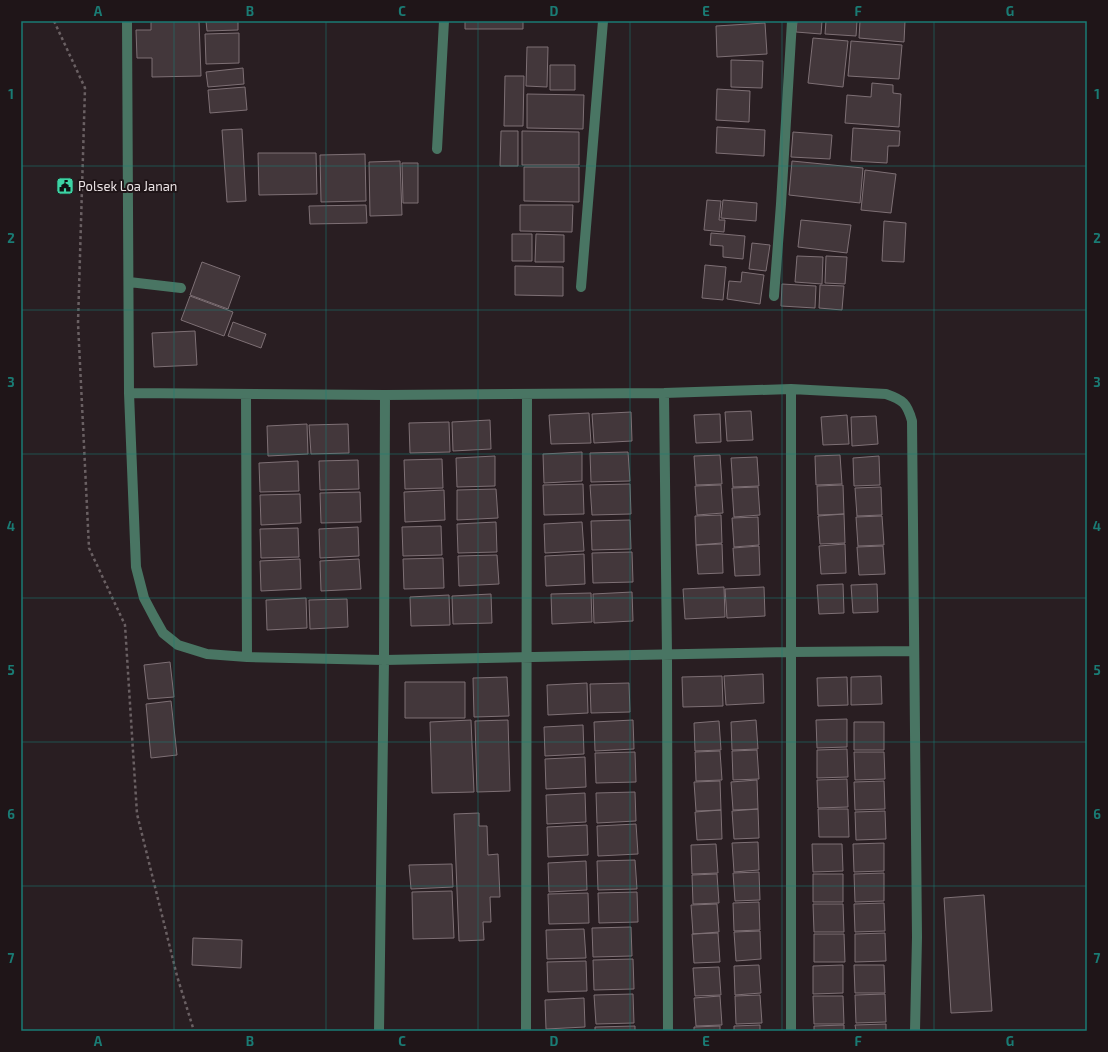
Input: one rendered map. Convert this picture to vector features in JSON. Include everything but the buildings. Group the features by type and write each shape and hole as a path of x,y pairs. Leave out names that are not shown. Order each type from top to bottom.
{"street":[{"path":"127,21 129,393 136,567 144,598 163,633 178,645 207,654 247,657 384,660 914,651"},
{"path":"437,149 444,21"},
{"path":"581,287 603,21"},
{"path":"774,296 792,21"},
{"path":"129,282 180,288"},
{"path":"129,393 385,395 664,393 791,389 886,394 898,398 909,410 912,421 918,937 915,1031"},
{"path":"791,389 791,1031"},
{"path":"664,393 667,655 668,1031"},
{"path":"246,394 247,657"},
{"path":"526,1031 527,394"},
{"path":"379,1031 384,660 385,395"}],"path":[{"path":"54,21 86,88 78,323 89,548 125,625 138,814 177,976 194,1031"}],"place":[{"name":"Polsek Loa Janan","path":"65,186"}]}
